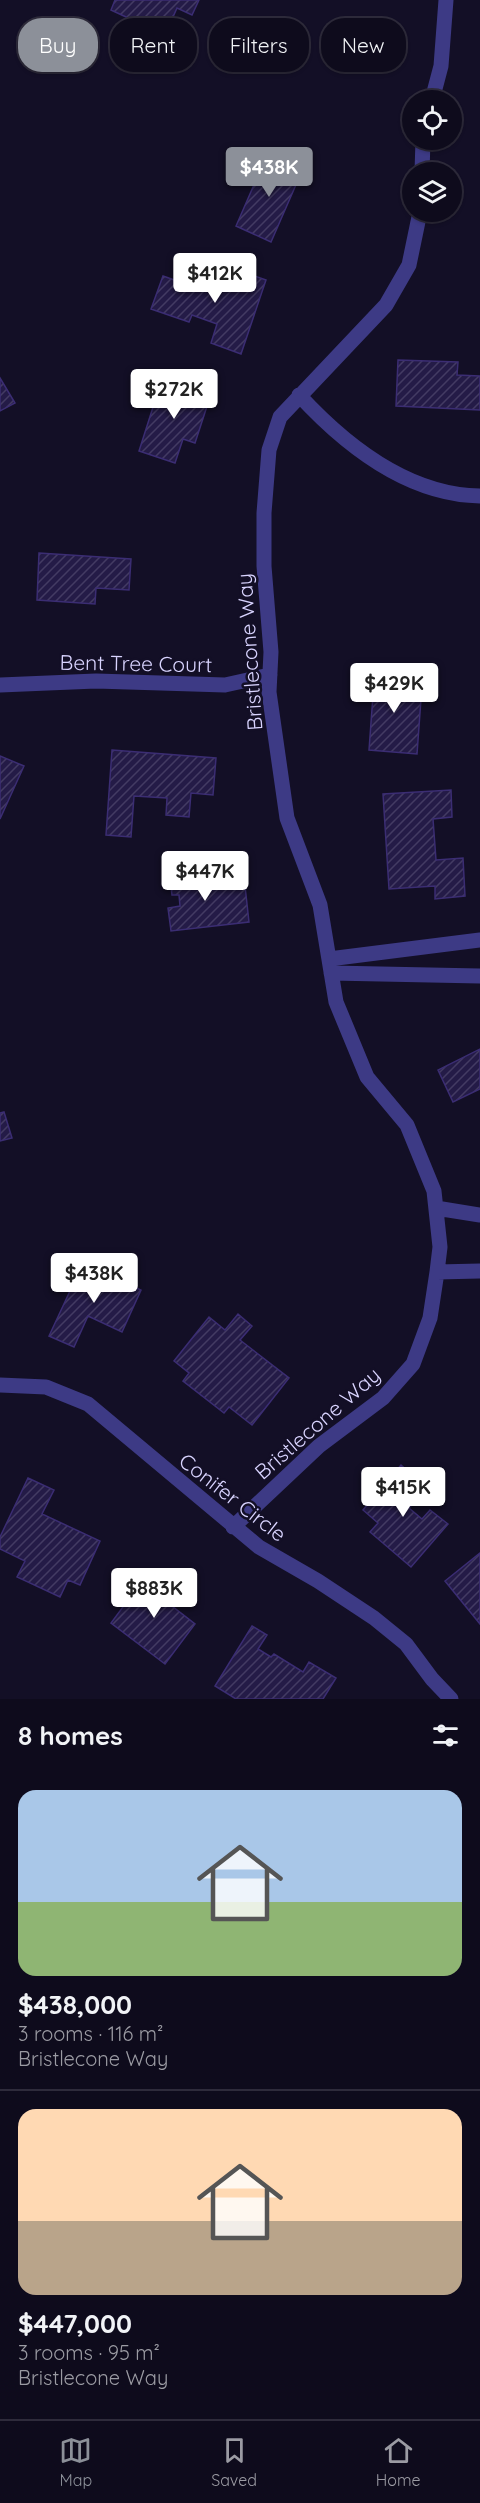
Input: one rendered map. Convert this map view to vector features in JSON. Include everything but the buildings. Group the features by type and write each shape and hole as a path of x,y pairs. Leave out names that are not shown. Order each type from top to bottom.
{"street":[{"path":"435,90 441,66 446,0"},
{"name":"Bristlecone Way","path":"233,1527 318,1446 383,1398 413,1364 430,1318 437,1272 440,1247 434,1191 407,1125 367,1077 336,1002 320,905 287,818 269,692 264,513 269,450 280,417 386,305 409,265 418,222"},
{"path":"299,395 318,416 385,468 417,485 480,496"},
{"name":"Bent Tree Court","path":"0,685 96,681 225,685 270,675"},
{"path":"330,966 480,940"},
{"path":"330,966 480,976"},
{"path":"436,1208 480,1215"},
{"path":"437,1272 480,1271"},
{"name":"Conifer Circle","path":"0,1385 46,1386 88,1404 259,1547 318,1581 374,1618 405,1644 432,1680 452,1699"}]}
